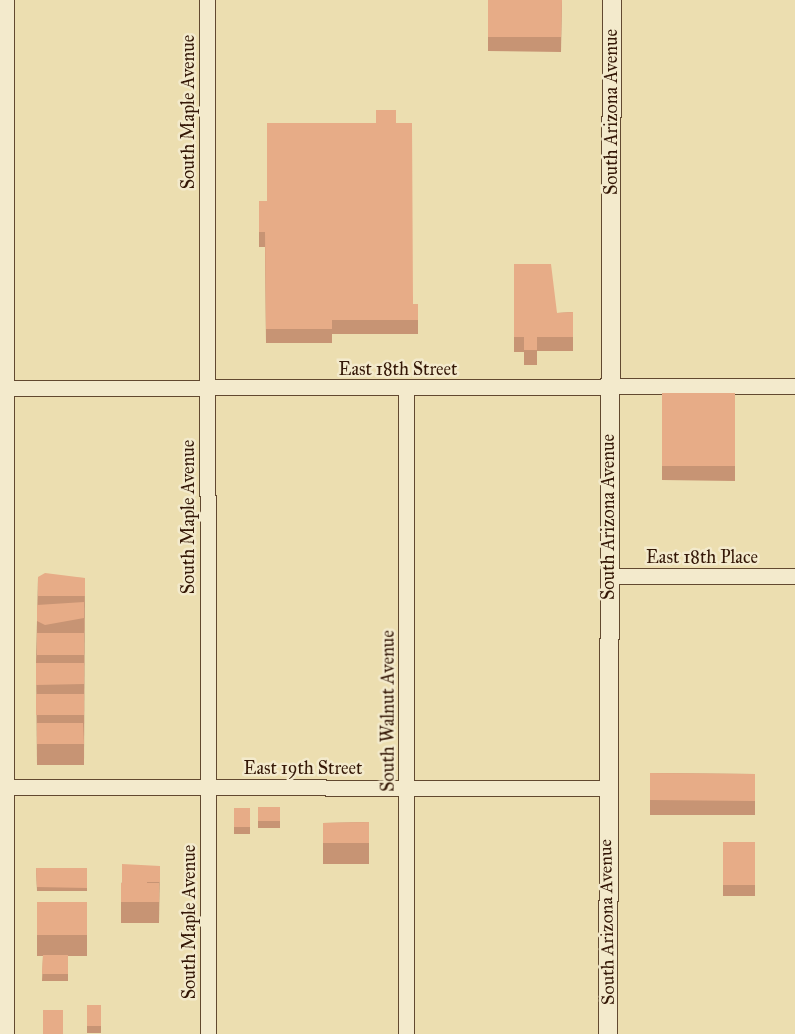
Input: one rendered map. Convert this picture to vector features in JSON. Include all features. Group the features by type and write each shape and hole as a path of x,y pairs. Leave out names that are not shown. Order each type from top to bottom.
{"street":[{"path":"6,0 3,189 3,787 6,1034"},
{"name":"South Maple Avenue","path":"207,0 208,1034"},
{"name":"South Arizona Avenue","path":"608,1034 606,788 612,0"},
{"name":"East 18th Street","path":"3,388 608,388 795,386"},
{"name":"South Walnut Avenue","path":"406,388 406,1034"},
{"name":"East 18th Place","path":"609,576 795,576"},
{"name":"East 19th Street","path":"3,787 606,788"}],"building":[{"path":"488,0 562,0 561,37 488,37"},
{"path":"376,110 396,110 396,123 412,123 413,304 418,304 418,320 332,320 332,329 266,329 265,232 259,232 259,201 267,201 267,123 376,123"},
{"path":"514,264 551,264 557,313 573,312 573,337 537,337 537,350 524,350 524,337 514,337"},
{"path":"662,393 735,393 735,466 662,466"},
{"path":"45,573 85,578 85,596 38,596 38,577"},
{"path":"84,602 84,618 45,625 37,621 37,605"},
{"path":"37,633 84,633 84,655 37,655"},
{"path":"36,663 84,663 84,684 36,685"},
{"path":"36,694 84,694 84,715 36,715"},
{"path":"37,723 83,723 84,744 37,744"},
{"path":"650,773 755,774 755,801 650,800"},
{"path":"258,807 280,807 280,821 258,821"},
{"path":"234,808 250,808 250,827 234,827"},
{"path":"369,822 369,843 323,843 323,823"},
{"path":"723,842 755,842 755,885 723,885"},
{"path":"122,864 160,866 160,882 122,883"},
{"path":"36,868 87,868 87,888 37,887"},
{"path":"121,883 159,883 159,902 121,902"},
{"path":"37,902 87,902 87,911 72,911 72,917 37,917"},
{"path":"72,911 87,911 87,935 37,935 37,917 72,917"},
{"path":"43,955 68,955 68,974 42,974"},
{"path":"87,1005 101,1005 101,1026 87,1026"},
{"path":"43,1010 63,1010 63,1034 43,1034"}]}
